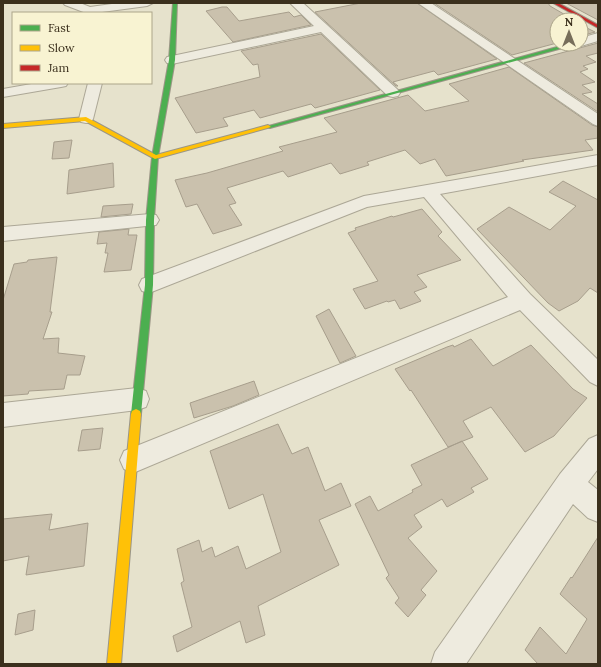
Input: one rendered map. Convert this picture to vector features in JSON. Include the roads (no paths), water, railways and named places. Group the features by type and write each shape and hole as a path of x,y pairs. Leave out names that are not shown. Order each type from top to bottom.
{"street":[{"path":"69,3 94,11 147,3"},
{"path":"114,664 133,460 137,399 149,285 150,220 155,157 172,60 176,3"},
{"path":"296,3 393,93"},
{"path":"424,3 598,121"},
{"path":"555,3 598,26"},
{"path":"172,60 324,28"},
{"path":"3,126 86,119 155,157 549,51"},
{"path":"3,94 56,84"},
{"path":"86,119 95,84"},
{"path":"149,285 364,202 598,160"},
{"path":"428,191 523,300 598,375"},
{"path":"3,234 150,220"},
{"path":"133,460 523,300"},
{"path":"3,415 137,399"},
{"path":"447,664 570,484 598,448"},
{"path":"570,484 598,508"}]}
